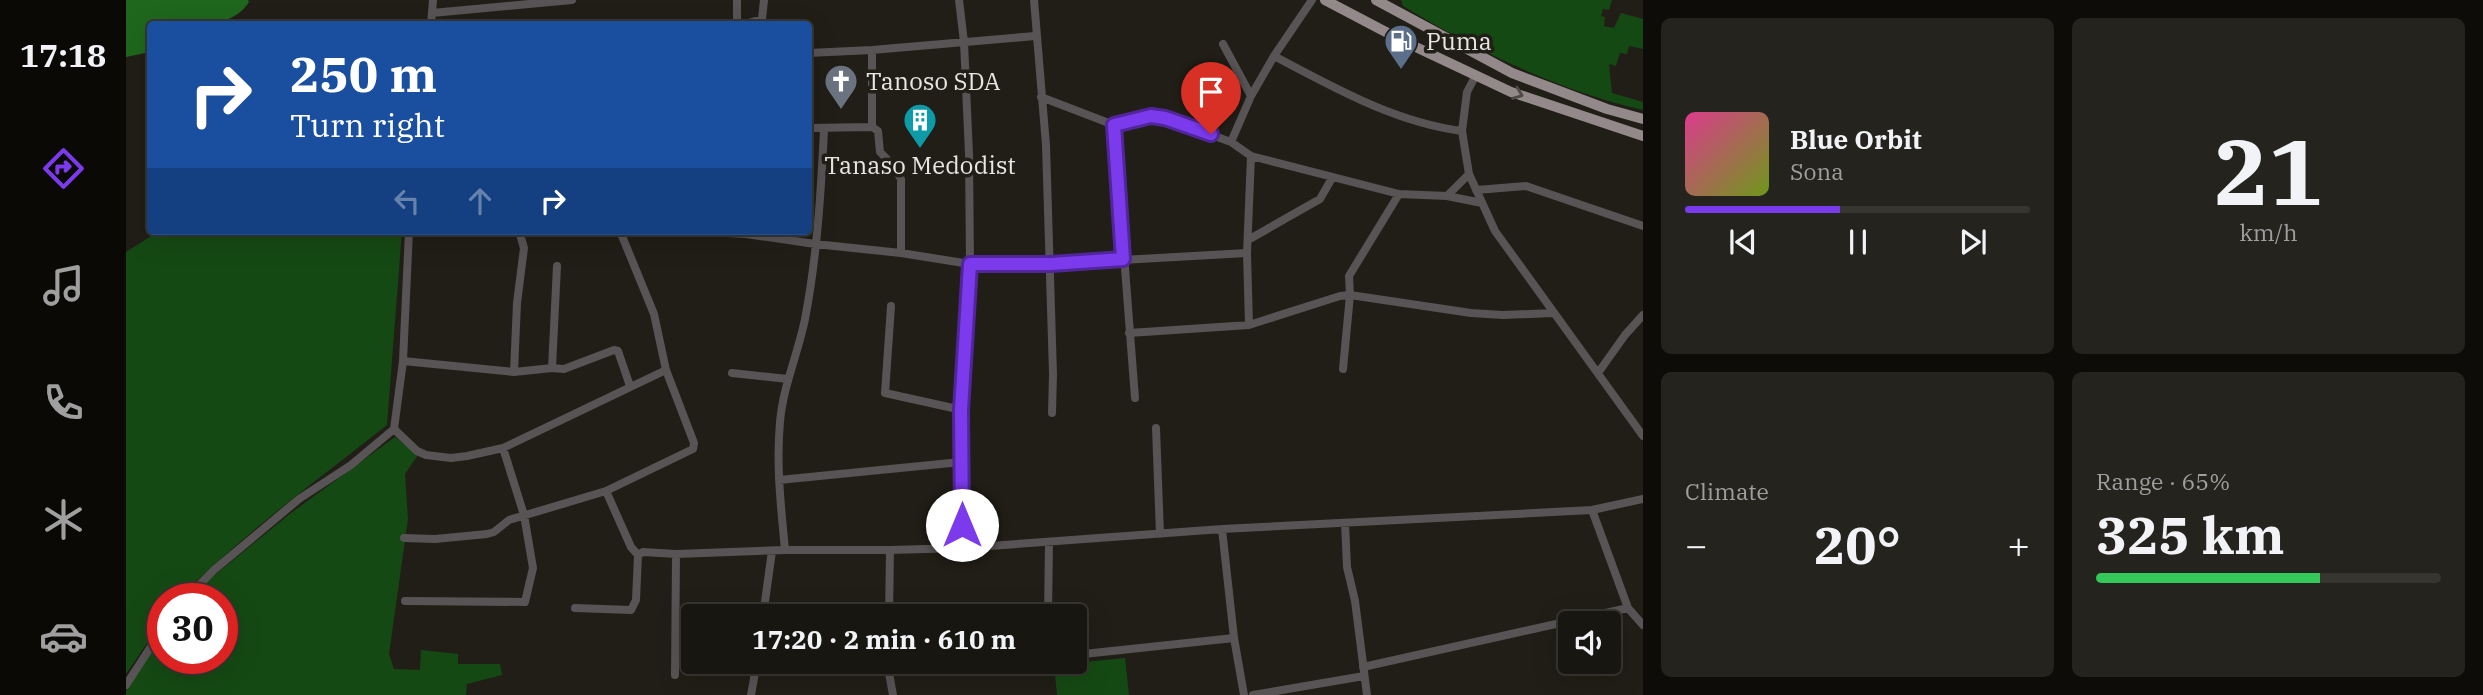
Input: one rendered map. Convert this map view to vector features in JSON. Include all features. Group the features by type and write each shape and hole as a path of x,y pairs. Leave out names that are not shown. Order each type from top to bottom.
{"main road":[{"path":"1325,0 1411,45 1511,92 1643,136"},
{"path":"1376,0 1391,4 1512,73 1607,109 1643,119"}],"street":[{"path":"431,21 433,0"},
{"path":"432,13 572,0"},
{"path":"737,0 737,21"},
{"path":"755,21 762,19 764,0"},
{"path":"959,0 964,41 969,154 970,264 961,410 962,548"},
{"path":"1034,0 1046,145 1051,264 1052,413"},
{"path":"1231,142 1251,96 1312,0"},
{"path":"812,53 1035,36"},
{"path":"1223,44 1251,96"},
{"path":"872,50 872,127"},
{"path":"1274,57 1406,119 1462,131"},
{"path":"1476,75 1467,92 1462,131 1469,174 1476,190 1495,231 1643,436"},
{"path":"1041,97 1114,125 1151,116 1165,118 1231,142 1251,156 1399,194 1447,196 1482,202"},
{"path":"1114,125 1135,398"},
{"path":"812,128 872,127 878,131 880,152 901,179 901,253"},
{"path":"785,550 779,480 780,420 805,319 821,191 824,129"},
{"path":"1249,325 1247,253 1251,156"},
{"path":"1447,196 1469,174"},
{"path":"1248,240 1320,199 1332,178"},
{"path":"1476,190 1527,186 1643,226"},
{"path":"1343,369 1350,295 1349,276 1399,194"},
{"path":"201,583 299,499 351,465 394,429 403,361 409,235"},
{"path":"514,372 517,303 524,248 520,235"},
{"path":"404,538 435,539 494,532 509,520 606,491 693,449 694,443 666,370 654,314 622,235"},
{"path":"763,235 970,264 1051,264 1247,253"},
{"path":"552,368 557,266"},
{"path":"1129,333 1249,325 1350,295 1459,312 1503,315 1553,313"},
{"path":"891,306 885,393 961,410"},
{"path":"1598,373 1643,315"},
{"path":"403,361 514,372 564,369 614,350 618,351 630,386"},
{"path":"394,429 417,451 426,455 451,458 503,448 666,370"},
{"path":"732,373 788,379"},
{"path":"1156,428 1160,534"},
{"path":"405,601 526,602 533,568 524,515 503,448"},
{"path":"779,480 961,461"},
{"path":"575,608 631,610 636,600 635,552 606,491"},
{"path":"635,552 676,554 962,548 1222,529 1592,510 1643,499"},
{"path":"1592,510 1628,608 1643,625"},
{"path":"1345,523 1347,568 1355,601 1367,695"},
{"path":"1222,529 1234,638 1244,695"},
{"path":"1048,604 1049,542"},
{"path":"888,604 890,550"},
{"path":"765,604 772,551"},
{"path":"675,675 676,554"},
{"path":"1253,695 1364,672 1628,608"},
{"path":"1087,654 1234,638"},
{"path":"126,685 147,653"},
{"path":"751,695 755,674"},
{"path":"889,674 892,695"}],"green space":[{"path":"126,0 249,2 240,12 224,21 147,21 147,53 126,57"},
{"path":"1401,0 1612,0 1609,10 1603,9 1601,16 1605,17 1604,26 1614,28 1621,13 1643,19 1643,49 1629,46 1627,54 1620,53 1616,66 1609,64 1612,93 1643,102 1643,110 1580,92 1519,67 1431,23 1403,6"},
{"path":"153,235 402,235 387,425 254,530 194,583 147,583 147,643 126,674 126,252"},
{"path":"395,437 418,455 405,474 408,519 389,654 394,669 420,670 421,650 458,654 458,664 500,664 502,675 467,684 466,695 126,695 147,659 147,674 238,674 238,583 205,583 291,513"},
{"path":"1125,658 1129,695 1057,695 1055,674 1087,674 1087,662"}],"place":[{"name":"Puma","path":"1401,71"},
{"name":"Tanoso SDA","path":"841,111"},
{"name":"Tanaso Medodist","path":"920,150"}],"route":[{"path":"962,525 961,410 970,264 1051,264 1123,259 1114,125 1151,116 1165,118 1211,134"}]}
